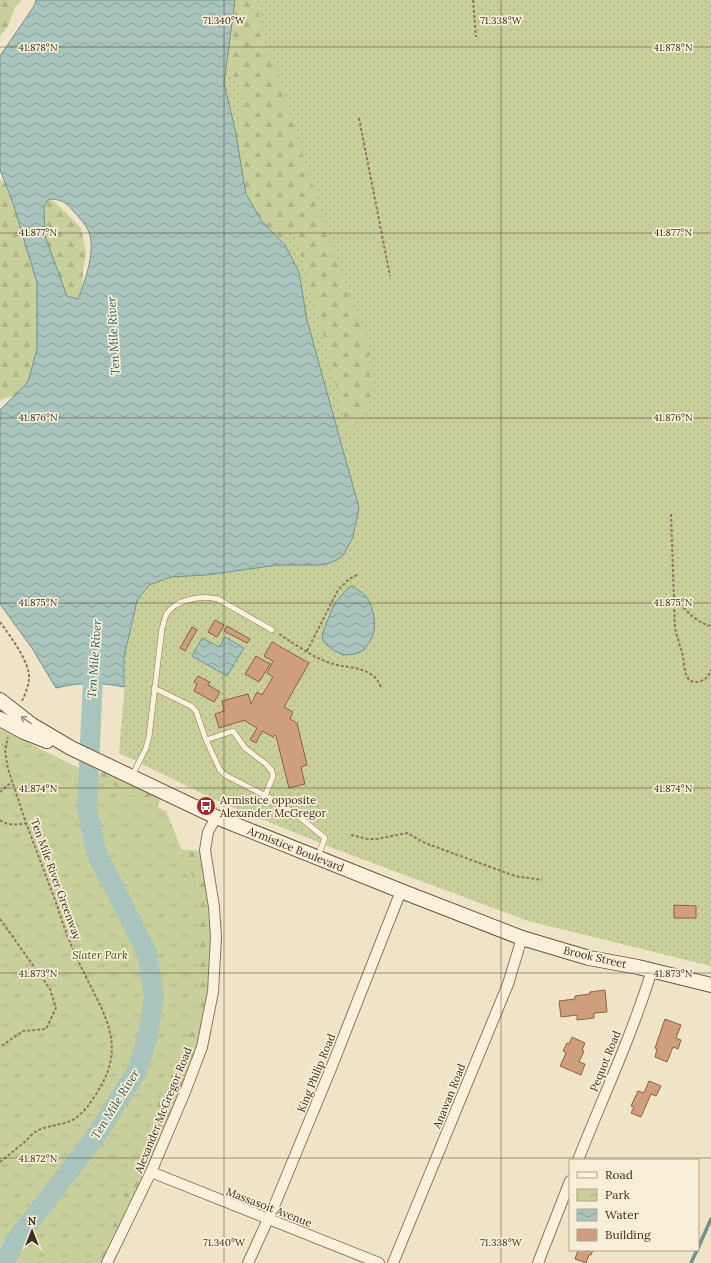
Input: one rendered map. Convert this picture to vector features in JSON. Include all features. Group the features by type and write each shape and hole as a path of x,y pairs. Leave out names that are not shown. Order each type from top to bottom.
{"main road":[{"name":"Armistice Boulevard","path":"0,700 9,719 32,735 71,748 216,817 401,891 524,938"},
{"name":"Brook Street","path":"524,938 589,958 652,970 711,985"}],"street":[{"name":"Alexander McGregor Road","path":"107,1263 151,1172 202,1047 212,992 216,937 214,907 204,850 208,832 216,817"},
{"name":"King Philip Road","path":"248,1263 268,1220 332,1066 401,891"},
{"name":"Anawan Road","path":"393,1263 508,984 524,938"},
{"name":"Pequot Road","path":"578,1159 627,1041 652,970"},
{"name":"Massasoit Avenue","path":"151,1172 268,1220 379,1263"},
{"path":"538,1263 569,1184"}],"lane":[{"path":"131,777 146,748 149,737 162,628 166,615 172,608 181,602 202,598 218,599 272,630"},
{"path":"154,688 191,706 196,712 206,740 220,770 225,775 278,802 325,838 318,857"},
{"path":"206,740 233,731 244,748 272,770 273,776 265,796"}],"path":[{"path":"473,0 476,36"},
{"path":"359,118 390,276"},
{"path":"671,514 675,629 687,678 691,682 700,681 710,675 711,670"},
{"path":"307,652 338,590 349,579 359,574"},
{"path":"673,595 698,621 711,626"},
{"name":"Ten Mile River Greenway","path":"0,622 24,660 29,674 25,696 9,719 5,751 6,759 12,782 57,905 62,924 107,1022 110,1033 112,1055 111,1064 103,1083 89,1106 76,1118 65,1123 48,1126 36,1131 0,1162"},
{"path":"272,630 307,652 331,663 365,671 371,674 377,679 380,687"},
{"path":"0,792 12,782"},
{"path":"0,820 4,823 13,825 26,823"},
{"path":"351,835 368,839 377,839 407,834 425,843 504,872 542,880"},
{"path":"0,919 50,989 56,1008 46,1029 24,1031 0,1047"}],"green space":[{"path":"0,0 22,0 15,7 8,26 0,36"},
{"path":"229,0 258,0 259,26 278,75 334,254 369,347 371,395 363,416 348,434 311,285 293,232 287,234 265,260 231,157 231,133 241,113 243,91 230,70 227,30"},
{"path":"235,0 711,0 711,966 528,921 335,849 222,803 119,753 125,679 124,657 137,601 149,585 171,577 206,575 278,565 324,565 353,537 359,508 307,320 299,272 261,220 235,129 224,83"},
{"path":"0,179 6,184 32,191 55,202 81,228 86,252 83,270 82,298 37,389 0,400"},
{"name":"Slater Park","path":"0,729 166,811 196,885 200,958 195,1022 158,1104 114,1223 95,1263 0,1263"},
{"name":"Slater Park","path":"105,766 163,794 152,818 173,849 201,851 213,898 208,1020 124,1241 111,1263 25,1263 96,778"}],"water":[{"path":"36,0 235,0 224,83 235,129 246,194 261,220 285,245 299,272 307,320 359,508 353,537 344,554 337,560 324,565 278,565 206,575 171,577 149,585 137,601 124,657 124,687 90,683 56,688 32,648 0,604 0,410 28,382 37,349 37,283 13,203 0,170 0,56 34,6","holes":["49,199 64,202 81,219 88,230 90,238 91,255 84,283 78,299 67,296 45,236 44,206"]},
{"path":"352,586 365,595 370,602 374,617 374,631 364,650 355,654 343,655 333,650 322,638 334,604 349,587"},
{"path":"225,637 244,648 227,676 192,656 202,638 219,647"}],"building":[{"path":"215,620 224,625 217,637 208,632"},
{"path":"227,626 250,639 247,643 224,631"},
{"path":"192,627 197,630 185,651 180,648"},
{"path":"272,642 309,663 284,707 293,712 290,719 297,723 307,765 301,767 305,784 289,788 275,735 273,737 262,731 256,743 250,740 257,728 245,720 219,728 215,714 224,711 222,701 248,694 251,704 257,692 262,695 273,677 267,673 273,661 264,656"},
{"path":"256,656 270,664 259,682 245,674"},
{"path":"198,676 210,682 208,685 220,692 214,702 194,691 197,684 194,682"},
{"path":"674,905 696,906 696,918 674,918"},
{"path":"605,990 607,1012 594,1013 594,1018 577,1020 577,1015 561,1017 559,1001 575,999 575,996"},
{"path":"665,1019 681,1025 676,1038 681,1040 678,1049 673,1047 667,1062 655,1057 657,1049 655,1048"},
{"path":"572,1037 585,1043 582,1050 584,1051 579,1062 585,1064 581,1075 560,1066 566,1053 563,1051 567,1043 569,1044"},
{"path":"649,1081 661,1086 656,1096 651,1094 641,1117 631,1113 634,1107 631,1106 638,1091 644,1093"},
{"path":"578,1251 593,1251 591,1255 589,1255 586,1263 575,1259"}],"waterway":[{"name":"Ten Mile River","path":"4,1263 16,1240 93,1140 137,1071 147,1039 154,997 147,953 97,855 87,809 94,656"},
{"path":"699,1246 711,1219"},
{"path":"691,1263 697,1251"}],"place":[{"name":"Armistice opposite Alexander McGregor","path":"206,806"}]}
